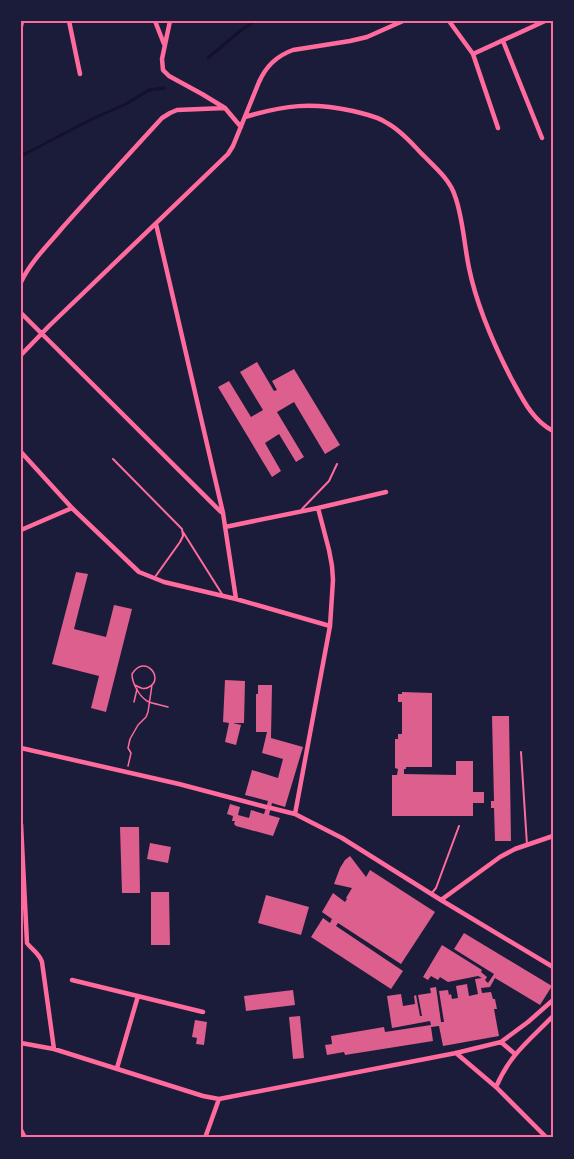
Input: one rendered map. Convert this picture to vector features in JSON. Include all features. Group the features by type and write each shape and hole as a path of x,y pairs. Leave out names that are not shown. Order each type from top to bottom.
{"street":[{"path":"21,26 22,21"},
{"path":"69,21 80,74"},
{"path":"155,21 164,44"},
{"path":"170,21 161,65 164,72 225,108 241,127"},
{"path":"21,355 228,154 234,146 264,72 271,63 285,53 306,47 367,37 403,21"},
{"path":"449,21 473,54 498,128"},
{"path":"473,54 545,21"},
{"path":"504,41 542,138"},
{"path":"245,117 285,107 306,105 360,113 389,124 432,164 449,183 455,195 469,271 491,338 526,406 542,424 553,431"},
{"path":"21,282 26,272 101,184 162,118 177,110 225,108"},
{"path":"156,224 223,513 236,599"},
{"path":"21,313 223,513"},
{"path":"21,452 72,508 139,572 154,579 236,599 330,626"},
{"path":"225,527 386,492"},
{"path":"21,530 72,508"},
{"path":"295,814 330,626 332,566 318,508"},
{"path":"21,748 295,814 342,838 553,967"},
{"path":"21,824 27,943 42,962 54,1049"},
{"path":"441,900 500,857 553,836"},
{"path":"72,980 203,1012"},
{"path":"117,1068 138,996"},
{"path":"21,1044 54,1049 219,1099 456,1053 501,1042 553,1000"},
{"path":"496,1087 514,1054 553,1016"},
{"path":"501,1042 514,1054"},
{"path":"456,1053 496,1087 547,1138"},
{"path":"205,1138 219,1099"},
{"path":"21,1130 25,1138"}],"lane":[{"path":"113,459 177,523 223,596"},
{"path":"300,512 326,485 337,464"},
{"path":"154,579 180,542 183,532"},
{"path":"521,752 528,845"},
{"path":"431,894 436,888 459,826"}],"path":[{"path":"126,772 131,753 128,748 130,739 146,717 150,702 155,678 153,671 147,667 137,668 132,674 133,682 140,694 150,702 168,707"},
{"path":"135,685 142,689 153,685"},
{"path":"134,702 137,688"}],"building":[{"path":"257,362 274,391 277,390 272,381 294,369 340,445 325,454 294,402 277,412 304,457 296,462 279,434 265,443 281,471 272,477 218,387 229,381 251,417 263,410 240,372"},
{"path":"76,572 88,574 74,629 106,637 114,605 132,609 106,712 91,708 99,676 52,664"},
{"path":"225,680 245,681 244,723 233,723 241,725 236,745 225,742 229,723 223,722"},
{"path":"258,685 272,685 271,738 303,747 285,807 272,803 269,815 280,818 273,836 236,826 235,821 232,821 233,816 227,814 230,804 240,807 238,815 249,818 251,810 264,814 268,801 245,795 252,770 278,778 283,759 262,753 267,732 256,732"},
{"path":"402,692 432,693 432,767 406,767 404,774 456,775 456,761 473,761 473,792 484,792 484,803 473,803 473,816 392,816 392,775 397,775 398,769 395,768 395,739 398,739 398,734 402,734 402,702 398,702 398,694"},
{"path":"492,716 509,716 511,841 495,841 494,808 491,808 491,801 494,801"},
{"path":"120,827 139,827 140,893 122,893"},
{"path":"150,843 171,847 168,863 147,859"},
{"path":"350,856 366,877 370,870 435,912 401,964 338,923 336,926 403,971 391,989 311,937 323,918 330,923 332,919 322,912 333,893 345,902 347,899 352,888 334,884 340,868"},
{"path":"151,892 169,892 170,945 151,945"},
{"path":"266,895 309,907 301,935 258,923"},
{"path":"464,933 552,986 540,1005 495,978 490,987 481,988 482,993 491,992 495,999 497,1009 494,1009 499,1036 443,1046 439,1026 431,1027 433,1041 345,1055 344,1052 327,1055 325,1045 332,1044 331,1036 384,1027 385,1032 431,1025 430,1021 392,1028 387,996 401,994 403,1006 415,1004 414,996 416,995 420,1016 422,1016 418,995 431,993 430,988 436,987 441,1022 444,1022 439,991 448,990 452,999 458,998 456,986 467,984 469,996 478,994 475,979 482,978 478,976 448,982 440,977 438,980 431,976 428,980 423,977 442,945 482,970 488,983 494,974 454,949"},
{"path":"293,990 295,1005 246,1011 244,996"},
{"path":"300,1016 304,1058 293,1059 289,1017"},
{"path":"195,1020 207,1022 204,1045 196,1044 197,1038 192,1037"}],"waterway":[{"path":"208,58 255,21"},
{"path":"21,156 126,104 149,90 164,88"}]}
